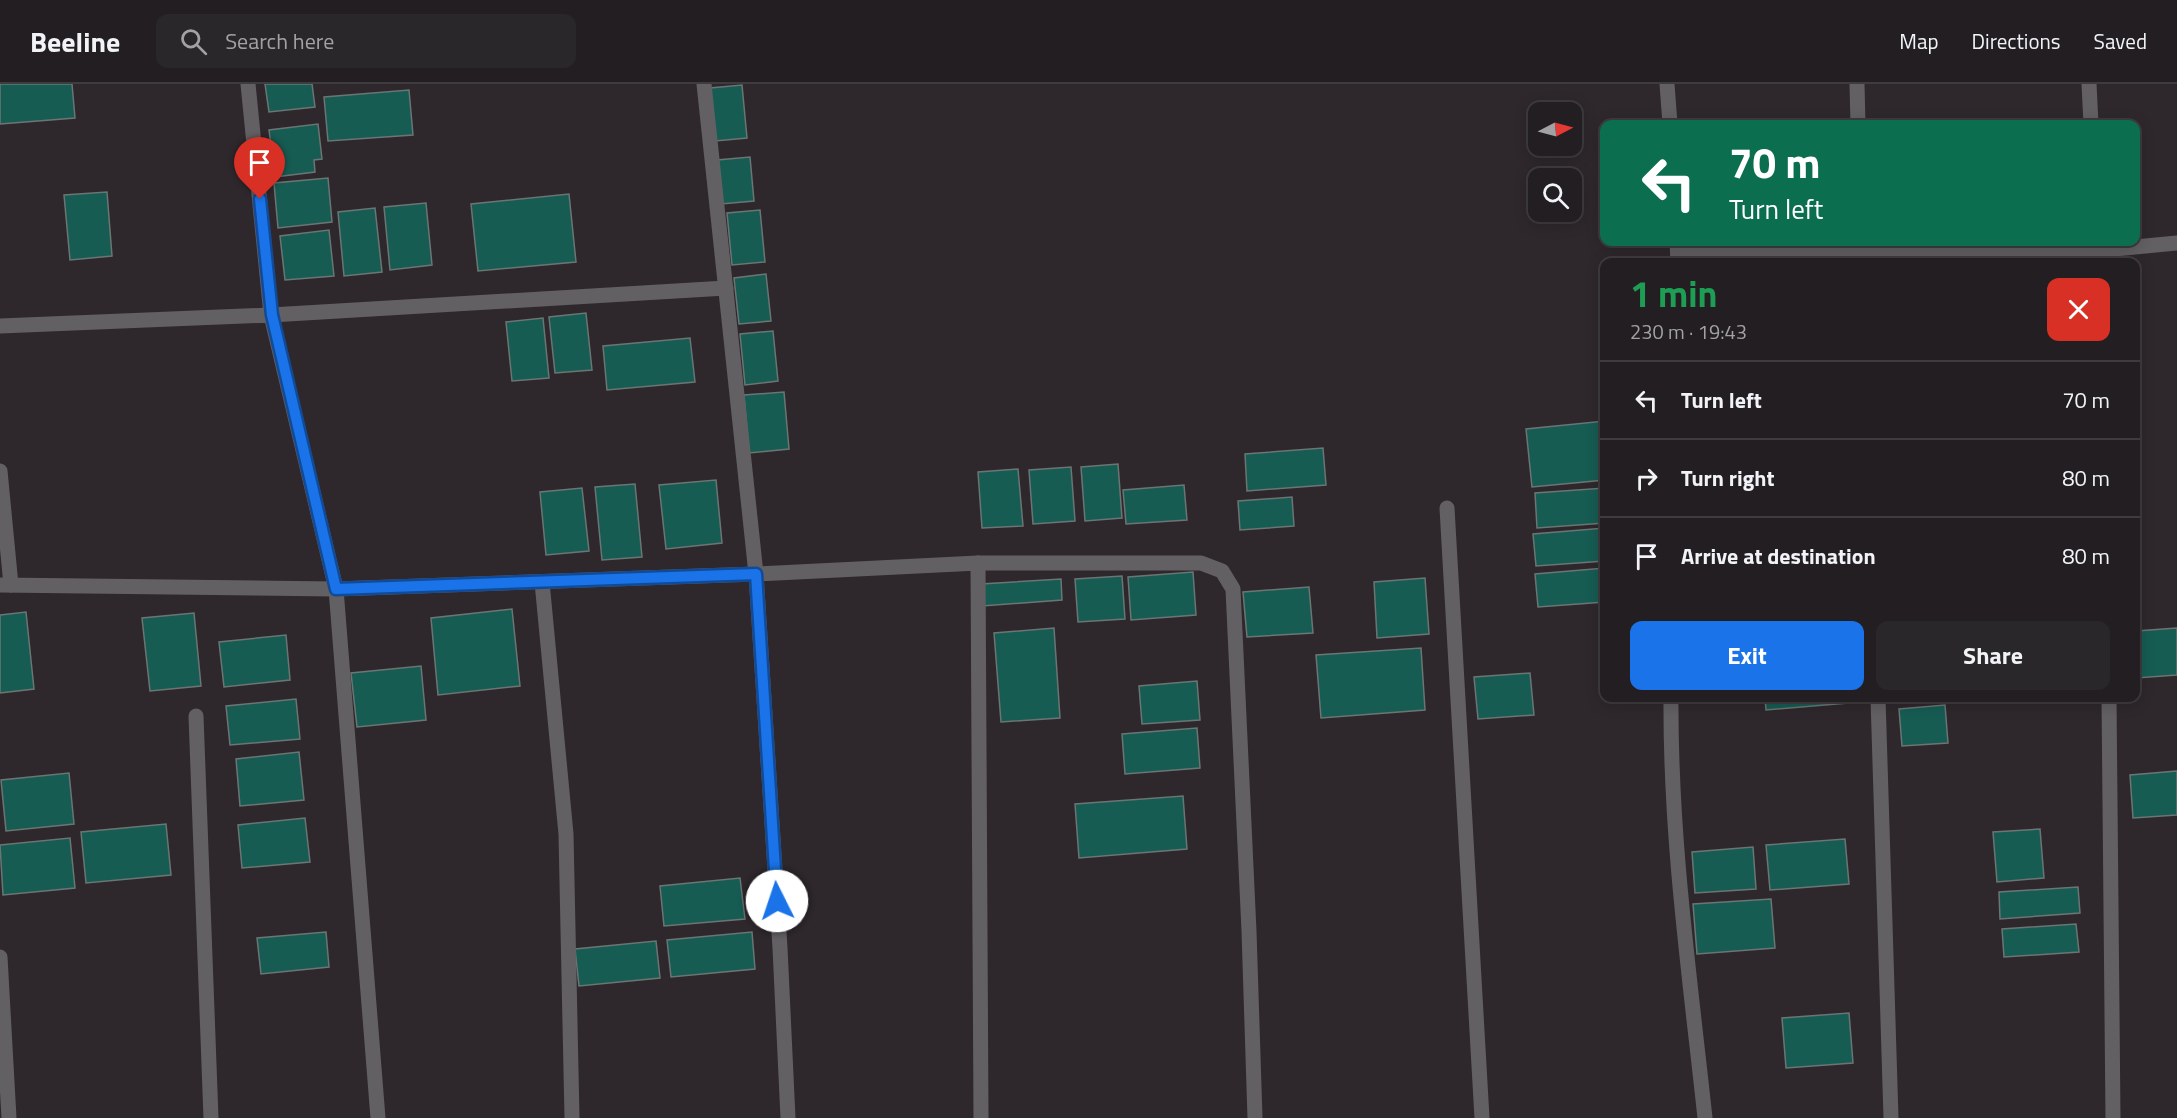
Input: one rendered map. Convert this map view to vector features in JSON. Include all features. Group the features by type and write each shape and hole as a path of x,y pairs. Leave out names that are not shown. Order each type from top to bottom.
{"street":[{"path":"248,84 272,315 336,589 378,1118"},
{"path":"704,84 756,574 780,948 788,1118"},
{"path":"1667,84 1670,120"},
{"path":"1857,84 1858,120"},
{"path":"2089,84 2091,120"},
{"path":"1678,253 2104,251 2177,243"},
{"path":"0,326 272,315 726,288"},
{"path":"0,471 5,585 336,589 756,574 978,563 1201,563 1222,571 1233,589 1255,1118"},
{"path":"1447,508 1482,1118"},
{"path":"978,563 981,1118"},
{"path":"542,582 566,834 572,1118"},
{"path":"1671,702 1670,754 1680,884 1705,1118"},
{"path":"1878,702 1891,1118"},
{"path":"2109,702 2113,1118"},
{"path":"196,716 211,1118"},
{"path":"0,957 9,1118"}],"building":[{"path":"0,84 72,84 75,118 0,124"},
{"path":"265,84 312,84 315,107 269,112"},
{"path":"742,85 747,138 715,141 710,88"},
{"path":"409,90 413,135 328,141 324,97"},
{"path":"318,124 322,159 314,160 315,172 275,177 269,130"},
{"path":"750,157 754,201 721,204 717,160"},
{"path":"328,178 332,222 278,228 274,183"},
{"path":"107,192 112,256 70,260 64,195"},
{"path":"569,194 576,262 478,271 471,204"},
{"path":"426,203 432,265 390,270 384,207"},
{"path":"375,208 382,272 344,276 338,212"},
{"path":"760,210 765,262 732,265 727,213"},
{"path":"329,230 334,276 285,280 280,236"},
{"path":"766,274 771,321 739,324 734,278"},
{"path":"586,313 592,370 555,373 549,317"},
{"path":"543,318 549,378 512,381 506,322"},
{"path":"773,331 778,381 745,385 740,334"},
{"path":"690,338 695,382 607,390 603,346"},
{"path":"784,392 789,449 749,453 744,395"},
{"path":"1600,422 1600,480 1532,487 1526,429"},
{"path":"1323,448 1326,485 1247,491 1245,454"},
{"path":"1118,464 1122,518 1085,521 1081,467"},
{"path":"1071,467 1075,521 1033,524 1029,470"},
{"path":"1018,469 1023,526 982,528 978,472"},
{"path":"716,480 722,543 666,549 659,485"},
{"path":"635,484 642,557 602,560 595,487"},
{"path":"1184,485 1187,520 1126,524 1123,490"},
{"path":"582,488 589,551 546,555 540,492"},
{"path":"1600,488 1600,523 1537,528 1535,493"},
{"path":"1292,497 1294,526 1240,530 1238,501"},
{"path":"1600,528 1600,561 1536,566 1533,534"},
{"path":"1600,568 1600,602 1538,607 1535,574"},
{"path":"1193,572 1196,615 1131,620 1128,577"},
{"path":"1122,576 1125,619 1078,622 1075,579"},
{"path":"1425,578 1429,634 1377,638 1374,582"},
{"path":"1061,579 1062,600 982,606 981,584"},
{"path":"1309,587 1313,633 1247,637 1243,592"},
{"path":"512,609 520,686 438,695 431,618"},
{"path":"26,612 34,689 0,693 0,615"},
{"path":"194,613 201,686 150,691 142,618"},
{"path":"1054,628 1060,718 1001,722 994,633"},
{"path":"2177,628 2177,675 2140,678 2140,631"},
{"path":"286,635 290,680 224,687 219,642"},
{"path":"1421,648 1425,710 1321,718 1316,655"},
{"path":"421,666 426,720 357,727 351,673"},
{"path":"1530,673 1534,715 1478,719 1474,677"},
{"path":"1197,681 1200,720 1142,724 1139,686"},
{"path":"296,699 300,739 230,745 226,706"},
{"path":"1765,702 1848,702 1848,703 1766,710"},
{"path":"1945,705 1948,743 1902,746 1899,709"},
{"path":"1197,728 1200,768 1125,774 1122,734"},
{"path":"299,752 304,800 240,806 236,759"},
{"path":"2177,771 2177,815 2133,818 2130,775"},
{"path":"69,773 74,824 6,831 1,780"},
{"path":"1183,796 1187,849 1079,858 1075,804"},
{"path":"305,818 310,862 242,868 238,825"},
{"path":"166,824 171,875 86,883 81,832"},
{"path":"2040,829 2044,878 1997,882 1993,832"},
{"path":"70,838 75,888 3,895 0,845"},
{"path":"1845,839 1849,884 1770,890 1766,845"},
{"path":"1753,847 1756,889 1695,893 1692,852"},
{"path":"740,878 745,919 664,926 660,886"},
{"path":"2078,887 2080,913 2000,919 1999,892"},
{"path":"1771,899 1775,948 1697,954 1693,904"},
{"path":"2076,924 2079,952 2004,957 2002,929"},
{"path":"326,932 329,967 261,974 257,938"},
{"path":"752,932 755,969 671,977 667,940"},
{"path":"656,941 660,978 579,986 575,949"},
{"path":"1849,1013 1853,1063 1786,1068 1782,1018"}],"route":[{"path":"260,199 272,315 336,589 756,574 777,901"}]}
